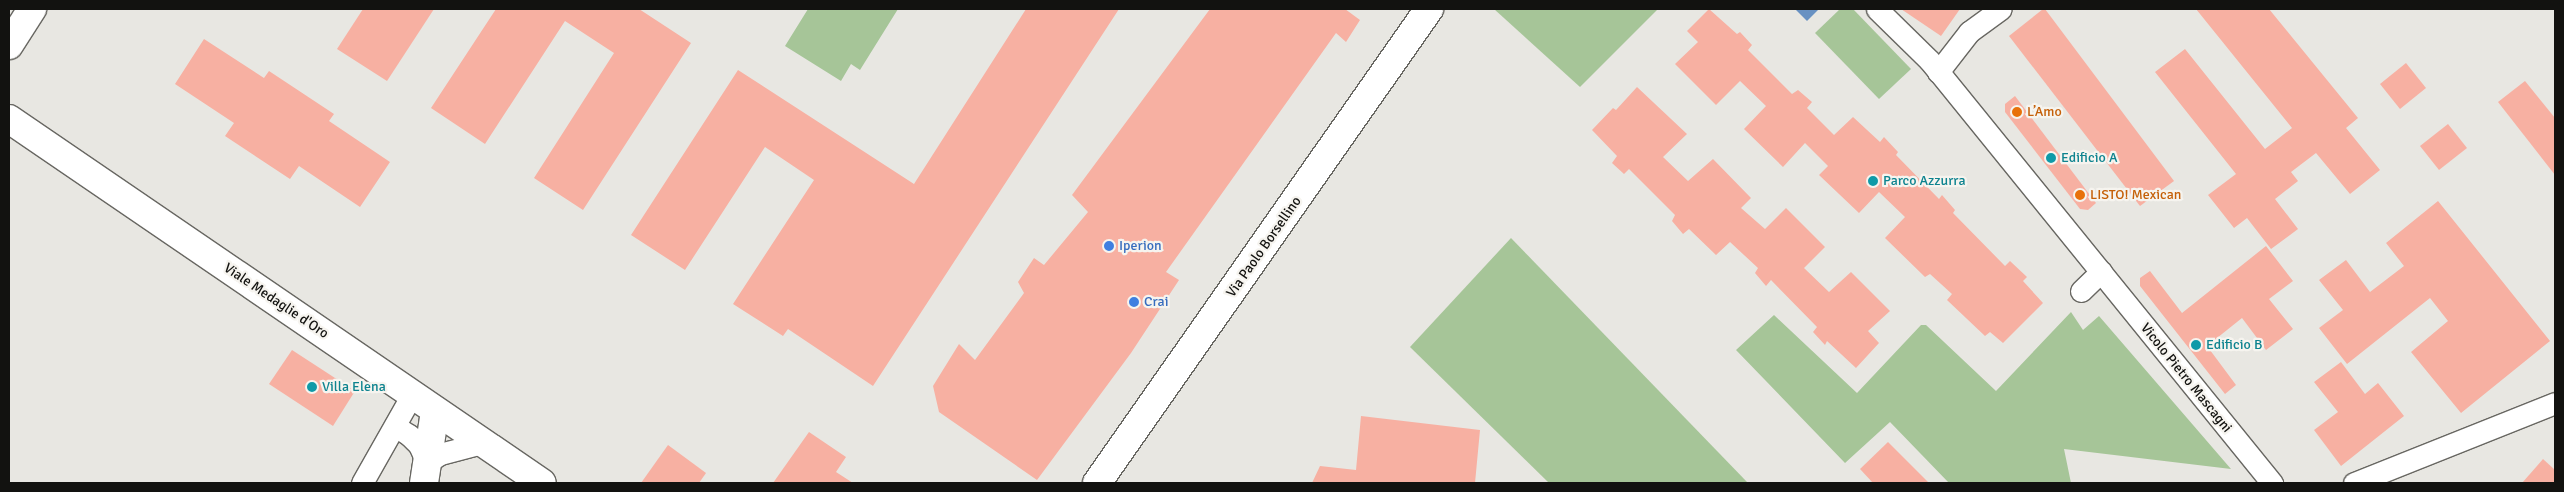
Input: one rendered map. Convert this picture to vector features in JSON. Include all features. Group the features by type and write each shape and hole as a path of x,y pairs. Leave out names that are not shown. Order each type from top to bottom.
{"main road":[{"path":"9,46 32,9"},
{"name":"Via Paolo Borsellino","path":"1097,483 1429,9"},
{"name":"Viale Medaglie d'Oro","path":"9,119 542,483"},
{"path":"425,473 435,411"}],"street":[{"name":"Vicolo Pietro Mascagni","path":"1877,9 1938,72 2272,483"},
{"path":"1938,72 1969,32 2000,9"},
{"path":"2081,292 2101,272"},
{"path":"362,483 412,393"},
{"path":"2354,483 2555,403"},
{"path":"395,426 409,435 418,446 425,473 449,451 482,443"}],"green space":[{"path":"808,9 898,9 860,70 851,64 841,81 785,46"},
{"path":"1494,9 1658,9 1580,87"},
{"path":"1840,9 1853,9 1911,69 1879,99 1815,33"},
{"path":"1511,238 1748,483 1549,483 1410,347"},
{"path":"2071,312 2083,330 2099,316 2231,469 2064,449 2071,483 1949,483 1890,422 1845,463 1736,350 1774,315 1857,393 1921,325 1926,325 1996,391"}],"water":[{"path":"1795,9 1819,9 1807,21"}],"building":[{"path":"363,9 434,9 387,81 337,49"},
{"path":"496,9 639,9 691,43 583,210 534,178 614,53 565,21 485,144 431,108"},
{"path":"1026,9 1119,9 873,386 788,329 783,336 733,304 814,180 765,147 685,270 631,235 738,70 914,184"},
{"name":"Iperion","path":"1210,9 1345,9 1360,20 1346,42 1336,33 1166,272 1179,280 1131,353 1037,480 939,412 933,386 959,344 975,360 1024,293 1018,282 1034,258 1044,265 1088,212 1072,195"},
{"name":"Parco Azzurra","path":"1709,9 1737,34 1740,32 1752,45 1748,50 1792,94 1798,90 1812,102 1807,108 1834,135 1853,117 1880,142 1884,137 1898,152 1896,155 1939,199 1942,195 1955,210 1953,213 2005,266 2010,261 2027,277 2023,281 2043,303 2003,343 1990,332 1985,336 1947,300 1952,294 1930,274 1925,277 1885,238 1905,217 1879,192 1859,213 1819,175 1828,166 1805,143 1783,167 1744,129 1766,106 1740,81 1716,105 1675,64 1698,42 1687,31"},
{"path":"1901,9 1960,9 1941,36"},
{"path":"2045,9 2174,181 2140,206 2009,36"},
{"path":"2196,9 2269,9 2358,118 2346,128 2380,170 2350,194 2316,153 2291,172 2298,181 2275,199 2298,229 2271,249 2247,218 2234,228 2208,195 2236,174 2155,72 2185,49 2265,149 2292,128"},
{"path":"204,39 264,78 269,71 334,114 329,121 390,162 360,207 299,166 290,179 225,136 234,123 175,84"},
{"path":"2406,63 2426,88 2400,109 2380,84"},
{"path":"2525,81 2555,118 2555,175 2498,102"},
{"path":"1637,87 1687,134 1663,157 1688,181 1713,159 1751,198 1741,208 1765,229 1786,208 1825,247 1804,268 1829,292 1851,272 1890,311 1868,331 1879,343 1856,368 1827,341 1825,345 1813,332 1817,327 1771,280 1766,286 1755,273 1758,268 1730,242 1716,255 1689,229 1683,234 1672,221 1675,215 1629,169 1624,174 1612,163 1617,156 1592,130 1613,108 1616,110"},
{"name":"Edificio A","path":"2015,96 2096,203 2088,210 2080,209 2005,112 2005,104"},
{"path":"2448,124 2467,148 2439,170 2420,146"},
{"path":"2438,201 2550,341 2461,413 2411,352 2448,321 2430,298 2347,364 2319,328 2343,310 2319,280 2346,260 2370,292 2404,266 2386,243"},
{"path":"2266,246 2293,281 2269,299 2293,329 2266,350 2242,318 2207,346 2236,385 2225,394 2140,286 2140,278 2150,271 2182,313"},
{"name":"Villa Elena","path":"292,350 355,391 333,426 269,384"},
{"path":"2341,362 2365,394 2378,383 2404,416 2341,466 2314,430 2338,412 2314,382"},
{"path":"1361,416 1480,430 1475,483 1312,483 1320,466 1356,470"},
{"path":"809,432 846,457 836,472 853,483 773,483"},
{"path":"1888,442 1929,483 1873,483 1860,469"},
{"path":"668,445 706,473 699,483 641,483"},
{"path":"2543,459 2555,470 2555,483 2522,483"}],"place":[{"name":"L’Amo","path":"2017,112"},
{"name":"Edificio A","path":"2051,158"},
{"name":"Parco Azzurra","path":"1873,181"},
{"name":"LISTO! Mexican","path":"2080,195"},
{"name":"Iperion","path":"1109,246"},
{"name":"Crai","path":"1134,302"},
{"name":"Edificio B","path":"2196,345"},
{"name":"Villa Elena","path":"312,387"}]}
